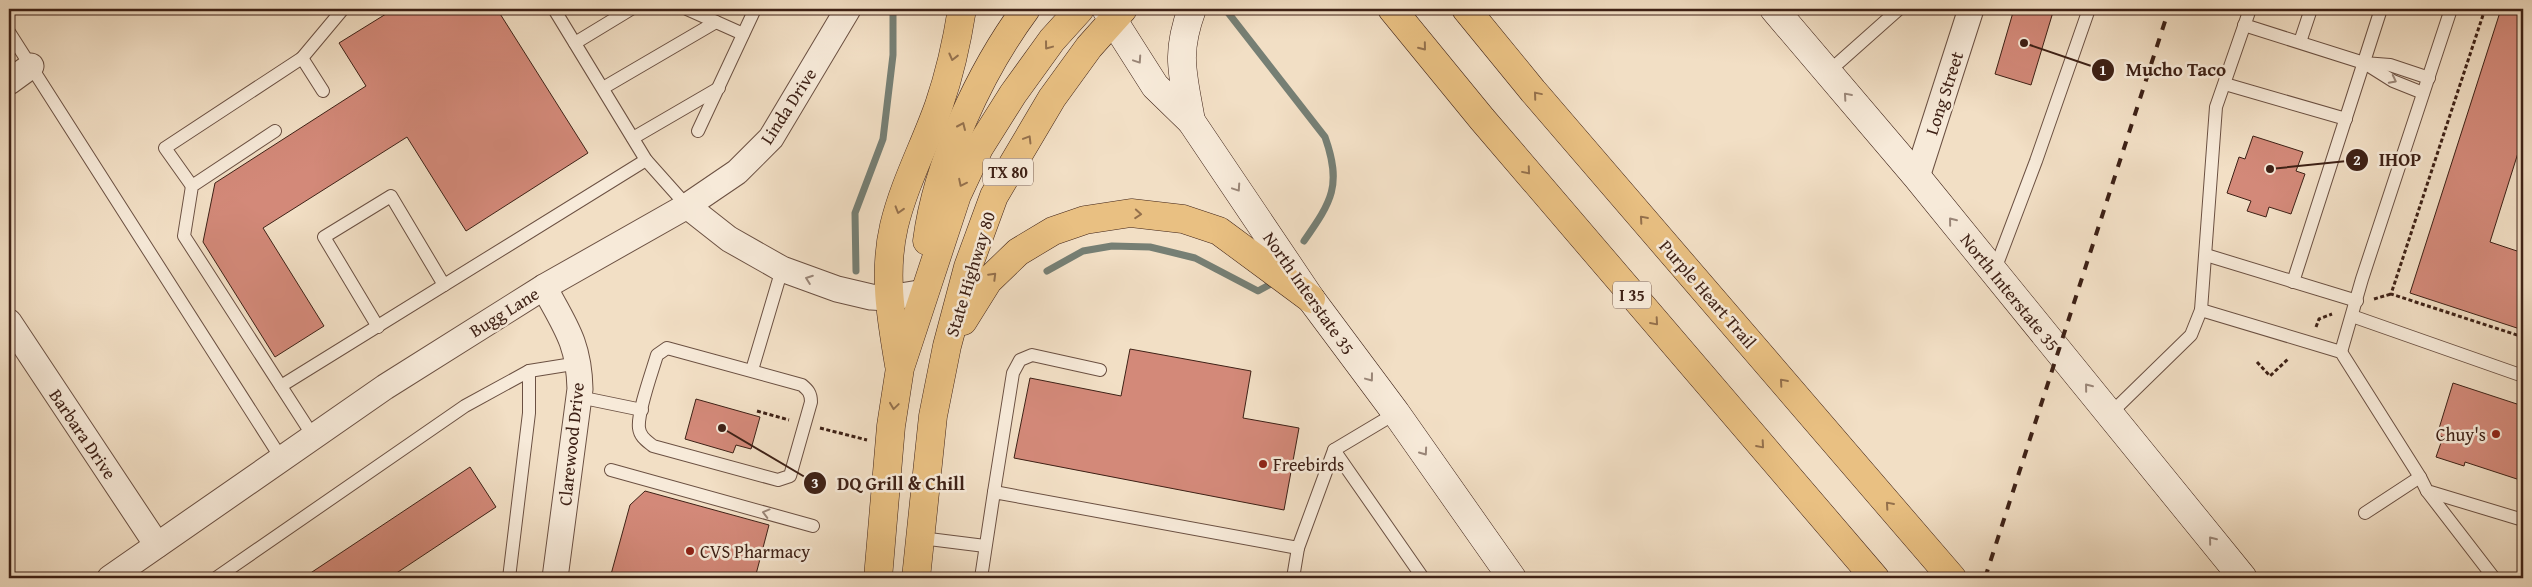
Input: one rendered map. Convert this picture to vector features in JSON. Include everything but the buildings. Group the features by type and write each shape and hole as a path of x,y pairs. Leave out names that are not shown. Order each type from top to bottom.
{"main road":[{"path":"900,368 888,298 894,226 904,194 946,83 958,36 962,9"},
{"path":"901,578 914,445 927,354 928,322 925,292 925,253 930,215 941,177 991,64 1026,9"},
{"name":"State Highway 80","path":"878,578 891,426 900,368 957,195 979,148 1013,94 1052,40 1080,9"},
{"path":"1191,121 1180,59 1182,34 1192,9"},
{"name":"I 35","path":"1392,9 1482,119 1875,578"},
{"name":"Purple Heart Trail","path":"1466,9 1553,114 1952,578"},
{"name":"North Interstate 35","path":"1774,9 1917,177 2243,578"},
{"name":"State Highway 80","path":"916,578 933,416 947,346 968,267 994,196 1052,98 1114,12"},
{"name":"North Interstate 35","path":"1114,12 1155,86 1191,121 1311,299 1396,412 1512,578"},
{"path":"947,346 988,281 1018,252 1053,231 1085,220 1131,214 1183,219 1219,231 1311,299"}],"street":[{"name":"Linda Drive","path":"686,206 737,172 771,138 848,9"},
{"name":"Long Street","path":"1917,177 1971,9"},
{"path":"9,82 31,66"},
{"path":"686,206 730,239 782,269 846,292 888,298 925,292"},
{"name":"Bugg Lane","path":"110,578 385,387 544,287 686,206"},
{"name":"Clarewood Drive","path":"544,287 574,342 579,363 578,397 555,578"},
{"name":"Barbara Drive","path":"9,322 157,545"}],"lane":[{"path":"313,436 184,236 192,186 165,148 302,58 343,9"},
{"path":"554,9 646,160 686,206"},
{"path":"575,43 631,9"},
{"path":"686,9 743,34"},
{"path":"698,132 755,9"},
{"path":"1827,73 1899,9"},
{"path":"1994,272 2036,161 2089,9"},
{"path":"2110,414 2191,335 2202,310 2216,106 2250,9"},
{"path":"2300,42 2311,9"},
{"path":"2294,282 2381,9"},
{"path":"2341,352 2362,279 2451,9"},
{"path":"603,88 716,22"},
{"path":"2244,25 2364,63 2393,81 2424,92"},
{"path":"9,32 281,458"},
{"path":"302,58 323,91"},
{"path":"2364,63 2390,65 2428,78"},
{"path":"2225,84 2346,119"},
{"path":"633,138 719,88"},
{"path":"192,186 275,131"},
{"path":"281,386 646,160"},
{"path":"378,326 324,237 391,196 444,285"},
{"path":"2206,255 2357,301"},
{"path":"752,370 782,269"},
{"path":"2202,310 2341,352 2420,477 2426,492 2494,578"},
{"path":"2352,316 2523,376"},
{"path":"668,348 802,385 811,395 790,476 778,480 653,446 641,435 639,420 642,410 657,355 668,348"},
{"path":"981,578 1013,373 1020,360 1032,355 1100,370"},
{"path":"216,578 465,406 529,371 579,363"},
{"path":"509,578 529,414 529,371"},
{"path":"578,397 642,410"},
{"path":"1293,578 1298,548 1334,450 1396,412"},
{"path":"1334,450 1423,578"},
{"path":"611,470 813,526"},
{"path":"2366,513 2420,477"},
{"path":"994,492 1298,548"},
{"path":"2426,492 2523,520"},
{"path":"921,538 985,546"}],"path":[{"path":"2391,294 2485,9"},
{"path":"2371,300 2391,294 2523,338"},
{"path":"2314,335 2319,318 2332,314"},
{"path":"2257,362 2270,376 2288,359"}],"waterway":[{"path":"856,271 855,213 883,139 893,55 893,9"},
{"path":"1226,10 1325,137 1333,168 1331,192 1321,215 1304,241"},
{"path":"1047,271 1083,251 1112,246 1150,247 1195,258 1258,291 1269,285"}],"railway":[{"path":"1985,578 2169,9"}],"place":[{"name":"Mucho Taco","path":"2024,43"},
{"name":"IHOP","path":"2270,169"},
{"name":"DQ Grill & Chill","path":"722,428"},
{"name":"Chuy's","path":"2496,434"},
{"name":"Freebirds","path":"1263,464"},
{"name":"CVS Pharmacy","path":"690,551"}]}
